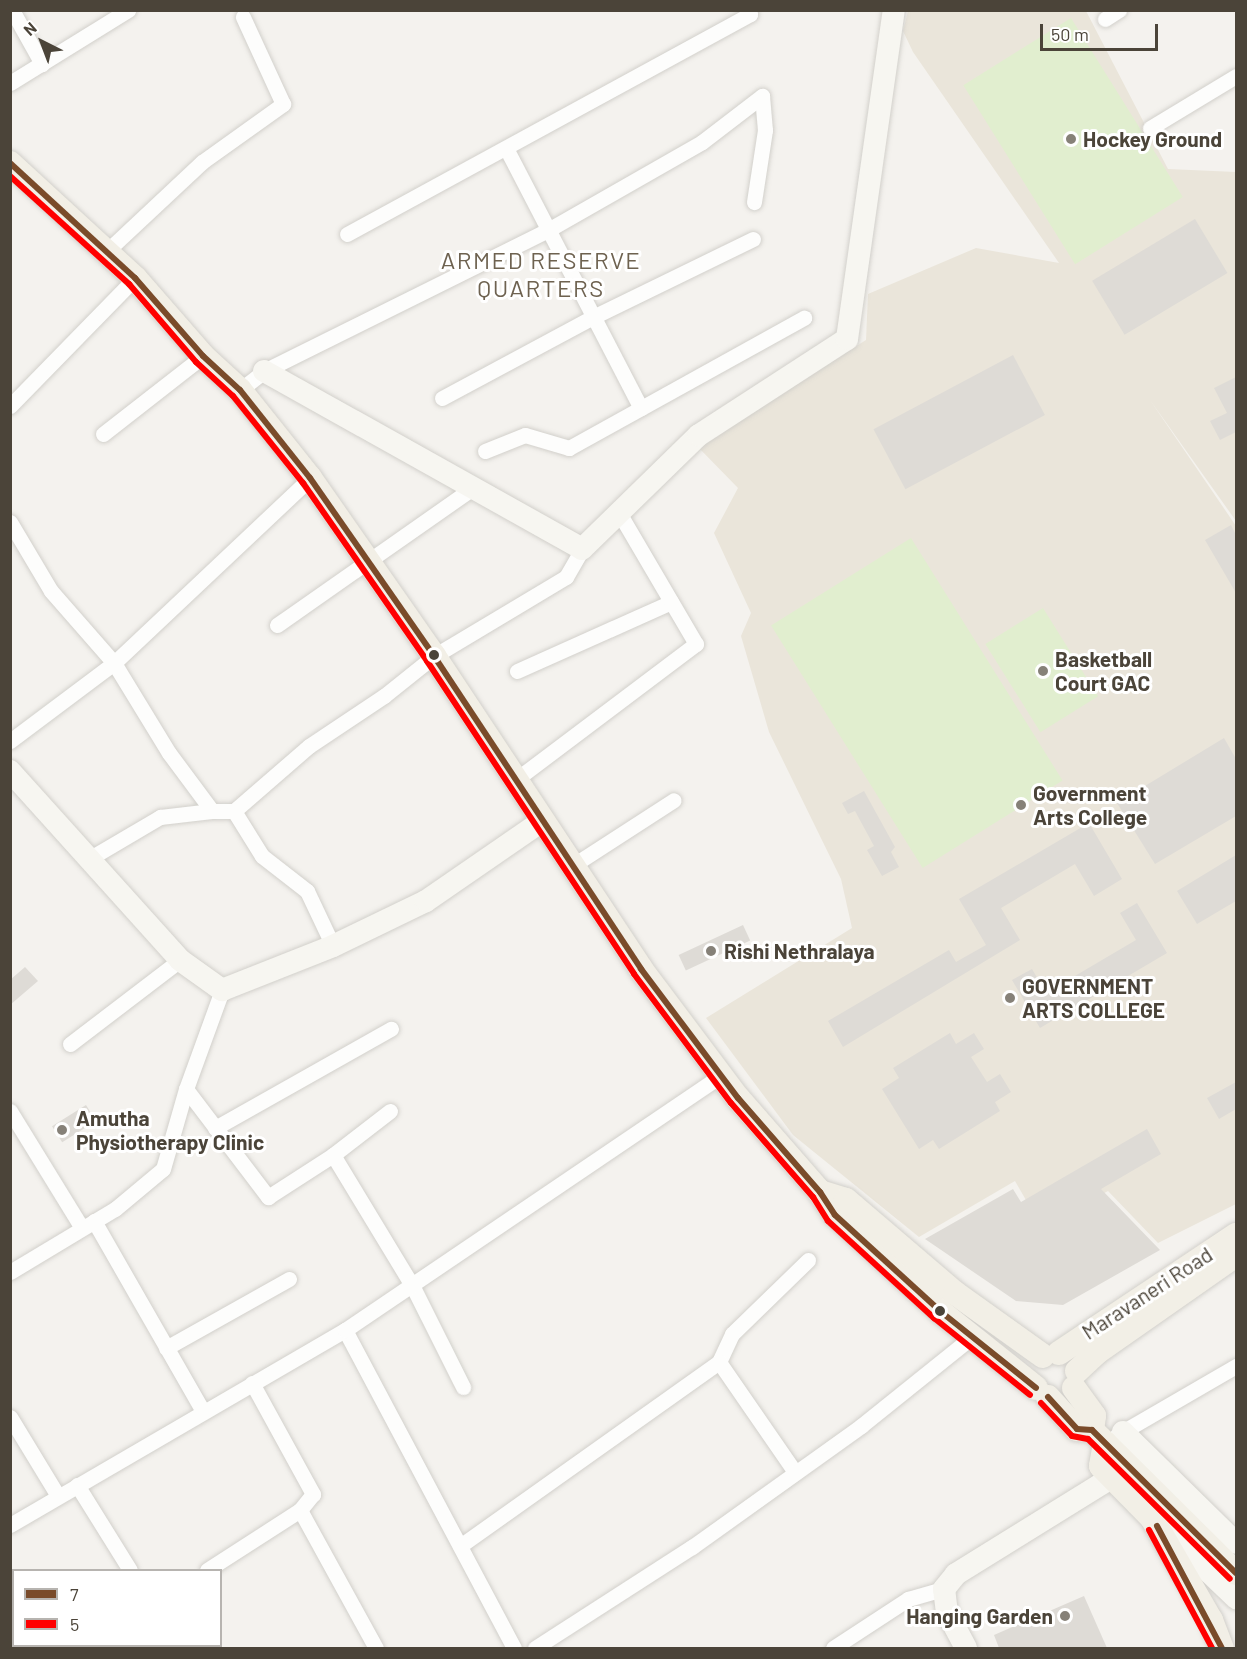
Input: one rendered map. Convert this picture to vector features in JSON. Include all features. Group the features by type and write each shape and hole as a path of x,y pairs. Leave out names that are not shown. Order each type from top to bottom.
{"main road":[{"path":"10,163 135,278 204,356 240,390 310,478 434,656 514,782 641,969 721,1075 820,1192 835,1215 1042,1393 1077,1429 1109,1448 1236,1573"},
{"path":"820,1192 846,1200 955,1293 1051,1355 1072,1360 1076,1379 1109,1448 1211,1620 1222,1648"},
{"name":"Maravaneri Road","path":"1051,1355 1236,1235"},
{"name":"Maravaneri Road","path":"1076,1379 1096,1353 1236,1255"},
{"path":"1042,1393 1032,1374 1051,1355"},
{"path":"1042,1393 1063,1397 1076,1379"}],"street":[{"path":"12,10 42,64"},
{"path":"10,83 128,10"},
{"path":"347,234 750,14 748,10"},
{"path":"87,860 160,817 212,810 234,811 309,746 384,696 434,656 566,577 582,549 699,435 847,339 894,10"},
{"path":"1105,19 1119,10"},
{"path":"107,251 202,162 283,104 243,18"},
{"path":"1150,128 1236,75"},
{"path":"240,390 264,370 548,230 702,142 762,96 765,130 754,202"},
{"path":"506,148 641,408"},
{"path":"442,398 593,317 753,239"},
{"path":"10,406 135,278"},
{"path":"484,451 525,435 569,448 804,318"},
{"path":"103,434 204,356"},
{"path":"264,370 582,549"},
{"path":"10,741 114,663 310,478"},
{"path":"277,625 474,488"},
{"path":"514,782 696,644 619,513"},
{"path":"10,522 51,591 114,663 169,753 212,810"},
{"path":"517,671 671,602"},
{"path":"10,771 87,860 180,960 222,990"},
{"path":"572,866 674,800"},
{"path":"234,811 262,856 307,891 333,946"},
{"path":"10,1272 88,1225 163,1168 186,1089 222,990 333,946 426,901 542,821"},
{"path":"70,1044 180,960"},
{"path":"215,1128 391,1029"},
{"path":"10,1525 345,1330 413,1287 721,1075"},
{"path":"186,1089 268,1197 333,1155 390,1111"},
{"path":"10,1111 88,1225 203,1411"},
{"path":"333,1155 413,1287 463,1387"},
{"path":"460,1546 719,1362 732,1334 808,1260"},
{"path":"166,1348 289,1279"},
{"path":"345,1330 514,1648"},
{"path":"535,1648 692,1547 861,1426 974,1336"},
{"path":"719,1362 795,1472"},
{"path":"832,1648 908,1599 944,1589 956,1574 1109,1448 1236,1366"},
{"path":"209,1569 300,1510 313,1494 252,1383"},
{"path":"10,1417 58,1496"},
{"path":"1109,1448 1236,1543"},
{"path":"77,1485 129,1569"},
{"path":"300,1510 376,1648"},
{"path":"1152,1518 1236,1598"},
{"path":"944,1589 947,1613 966,1648"}],"shaded area":[{"name":"Government Arts College","path":"908,11 1086,11 1168,169 1236,172 1236,521 1150,400 1236,526 1236,1204 1158,1243 1108,1191 1042,1228 1015,1181 919,1237 793,1135 706,1018 852,928 841,879 769,732 741,636 751,613 714,533 738,488 698,447 866,340 868,294 976,248 1059,263 913,52 903,31"}],"green space":[{"name":"Hockey Ground","path":"1071,18 1183,197 1075,264 963,85"},
{"path":"911,538 1063,781 923,868 771,625"},
{"name":"Basketball Court GAC","path":"1043,608 1098,696 1040,732 985,644"}],"building":[{"path":"1195,219 1227,273 1125,335 1092,281"},
{"path":"1013,355 1045,415 905,489 873,429"},
{"path":"1236,377 1236,432 1220,440 1210,421 1227,413 1214,388"},
{"path":"1231,525 1236,535 1236,593 1205,540"},
{"path":"1224,738 1236,759 1236,816 1155,864 1117,803"},
{"path":"864,791 895,847 891,852 899,867 882,876 867,850 874,846 855,811 848,814 842,803"},
{"path":"1089,823 1122,879 1094,896 1075,864 1001,908 1020,940 843,1047 828,1021 949,950 956,962 986,945 959,899"},
{"path":"1236,855 1236,901 1197,924 1177,891"},
{"path":"1137,903 1167,953 1040,1028 1012,980 1032,969 1046,993 1136,940 1120,913"},
{"path":"743,925 750,940 686,970 679,955"},
{"path":"25,967 38,981 10,1005 10,980"},
{"path":"950,1033 956,1044 974,1033 984,1049 971,1057 987,1082 1000,1074 1011,1092 995,1102 1000,1111 939,1149 933,1140 919,1149 882,1089 899,1078 893,1068"},
{"path":"1236,1082 1236,1109 1219,1119 1207,1098"},
{"path":"86,1105 96,1121 62,1142 52,1126"},
{"path":"1147,1129 1161,1154 1101,1189 1160,1250 1063,1305 1016,1301 925,1239 1013,1189 1021,1202"},
{"name":"Hanging Garden","path":"1084,1596 1107,1648 999,1648 994,1635"}],"transit line":[{"name":"7","path":"10,163 135,278 203,356 240,390 310,478 434,656 641,969 738,1098 820,1192 835,1215 940,1311 1036,1388"},
{"name":"5","path":"10,176 129,284 196,362 233,396 303,483 427,661 634,974 731,1103 813,1197 828,1221 934,1318 1030,1395"},
{"name":"7","path":"1048,1397 1077,1429 1092,1430 1236,1573"},
{"name":"5","path":"1041,1403 1072,1436 1088,1439 1230,1579"},
{"name":"7","path":"1157,1526 1222,1648"},
{"name":"5","path":"1149,1530 1212,1648"}],"place":[{"name":"Hockey Ground","path":"1071,139"},
{"name":"Basketball Court GAC","path":"1043,671"},
{"name":"Government Arts College","path":"1021,805"},
{"name":"Rishi Nethralaya","path":"711,951"},
{"name":"GOVERNMENT ARTS COLLEGE","path":"1010,998"},
{"name":"Amutha Physiotherapy Clinic","path":"62,1130"},
{"name":"Hanging Garden","path":"1065,1616"}],"district":[{"name":"ARMED RESERVE QUARTERS","path":"541,274"}]}
